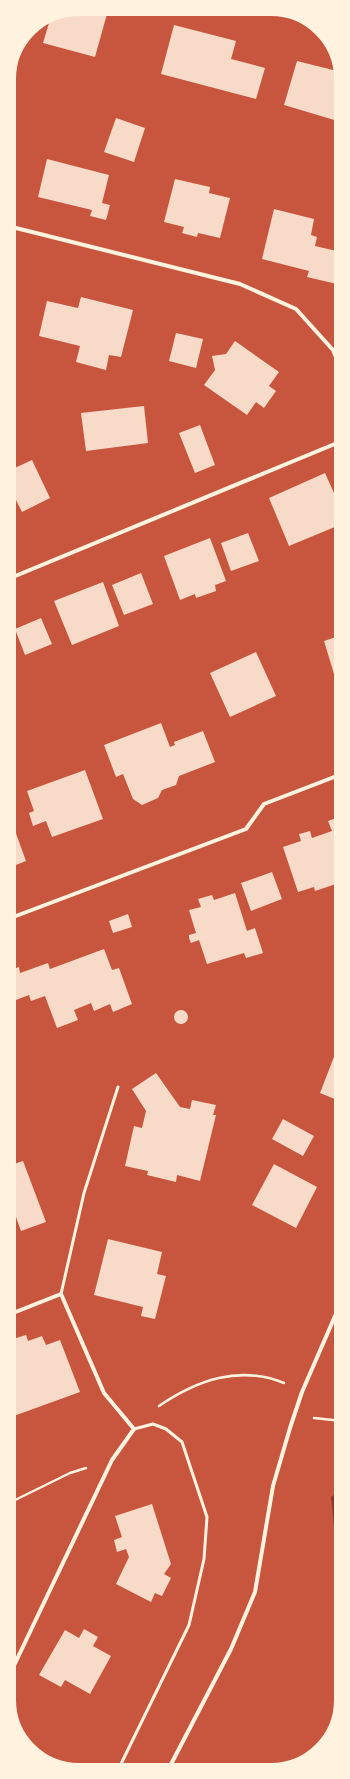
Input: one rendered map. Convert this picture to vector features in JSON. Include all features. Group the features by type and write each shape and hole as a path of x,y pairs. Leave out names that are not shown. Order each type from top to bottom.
{"street":[{"path":"15,228 240,284 296,309 335,354"},
{"path":"15,576 335,444"},
{"path":"15,916 246,829 264,804 335,777"},
{"path":"15,1312 61,1294 104,1393 134,1429 112,1460 15,1663"},
{"path":"171,1764 231,1649 255,1592 273,1486 302,1392 335,1316"}],"lane":[{"path":"61,1294 84,1193 118,1087"},
{"path":"121,1764 151,1706 189,1625 204,1559 207,1518 182,1442 166,1429 153,1424 134,1429"}],"path":[{"path":"144,1427 149,1415 178,1394 205,1381 225,1376 257,1376 282,1382 302,1392"},
{"path":"294,1415 335,1421"},
{"path":"15,1500 70,1473 112,1460"}],"shaded area":[{"path":"335,1494 335,1534 331,1497"}],"building":[{"path":"107,15 95,57 43,43 49,23 55,20 67,16"},
{"path":"174,25 236,41 231,59 265,68 256,99 161,74"},
{"path":"297,61 334,70 335,120 284,105"},
{"path":"116,118 145,128 134,162 104,152"},
{"path":"47,159 109,175 102,203 110,205 106,220 90,216 92,210 38,197"},
{"path":"175,179 210,187 209,193 230,198 220,238 198,233 197,237 182,233 184,227 164,222"},
{"path":"274,209 314,219 311,235 317,237 315,246 335,251 335,284 307,277 309,271 262,259"},
{"path":"81,297 133,310 121,357 109,355 106,370 76,362 80,346 39,336 47,301 78,308"},
{"path":"176,333 203,339 196,368 169,361"},
{"path":"235,341 279,372 269,386 276,391 264,408 256,402 247,415 204,385 215,370 212,356 226,354"},
{"path":"144,406 148,443 86,451 81,413"},
{"path":"200,425 215,465 195,473 179,433"},
{"path":"32,460 50,498 22,512 15,498 15,468"},
{"path":"325,473 335,495 335,527 289,546 269,498"},
{"path":"248,533 259,561 231,571 221,543"},
{"path":"210,538 226,581 215,585 216,591 196,598 195,594 180,600 164,556"},
{"path":"141,573 153,604 124,615 112,585"},
{"path":"103,582 119,626 72,645 54,601"},
{"path":"41,618 52,644 25,655 15,629"},
{"path":"335,637 335,677 324,641"},
{"path":"256,652 276,696 230,717 210,673"},
{"path":"161,723 170,747 175,745 174,742 203,731 215,762 179,776 176,785 162,790 158,798 142,805 133,799 123,774 116,777 104,745"},
{"path":"85,770 103,819 52,837 46,821 33,826 29,813 34,811 27,791"},
{"path":"335,818 335,884 315,891 314,887 298,892 283,847 301,841 299,834 310,831 312,838 332,831 328,821"},
{"path":"15,831 26,861 15,865"},
{"path":"272,872 282,899 251,911 241,883"},
{"path":"235,893 247,931 255,928 263,953 246,958 244,953 207,964 199,940 191,943 189,938 189,935 196,933 189,910 201,907 198,899 212,895 214,900"},
{"path":"128,914 132,927 113,933 109,921"},
{"path":"104,949 112,970 119,968 132,1004 113,1012 110,1004 94,1011 91,1003 74,1010 78,1020 57,1028 45,996 31,1001 29,995 15,1000 15,968 19,967 20,973 48,963 50,969"},
{"path":"178,1010 184,1010 188,1014 188,1020 184,1024 178,1024 174,1020 174,1014"},
{"path":"335,1054 335,1099 320,1093"},
{"path":"156,1073 180,1107 190,1109 192,1100 216,1105 213,1115 216,1115 200,1181 177,1175 176,1182 147,1175 148,1171 125,1166 134,1126 142,1128 146,1111 132,1089"},
{"path":"283,1119 314,1136 303,1156 272,1139"},
{"path":"23,1161 46,1222 21,1231 15,1217 15,1164"},
{"path":"274,1164 317,1187 296,1228 252,1205"},
{"path":"108,1239 162,1252 157,1274 166,1276 155,1319 141,1316 143,1307 94,1295"},
{"path":"26,1335 28,1341 42,1336 46,1345 60,1340 80,1392 15,1416 15,1338"},
{"path":"152,1504 171,1564 164,1574 171,1578 162,1596 155,1593 151,1602 116,1584 129,1557 126,1549 117,1552 114,1540 122,1537 115,1516"},
{"path":"84,1629 98,1637 93,1646 111,1656 90,1694 65,1680 61,1687 39,1675 65,1630 79,1638"}]}
